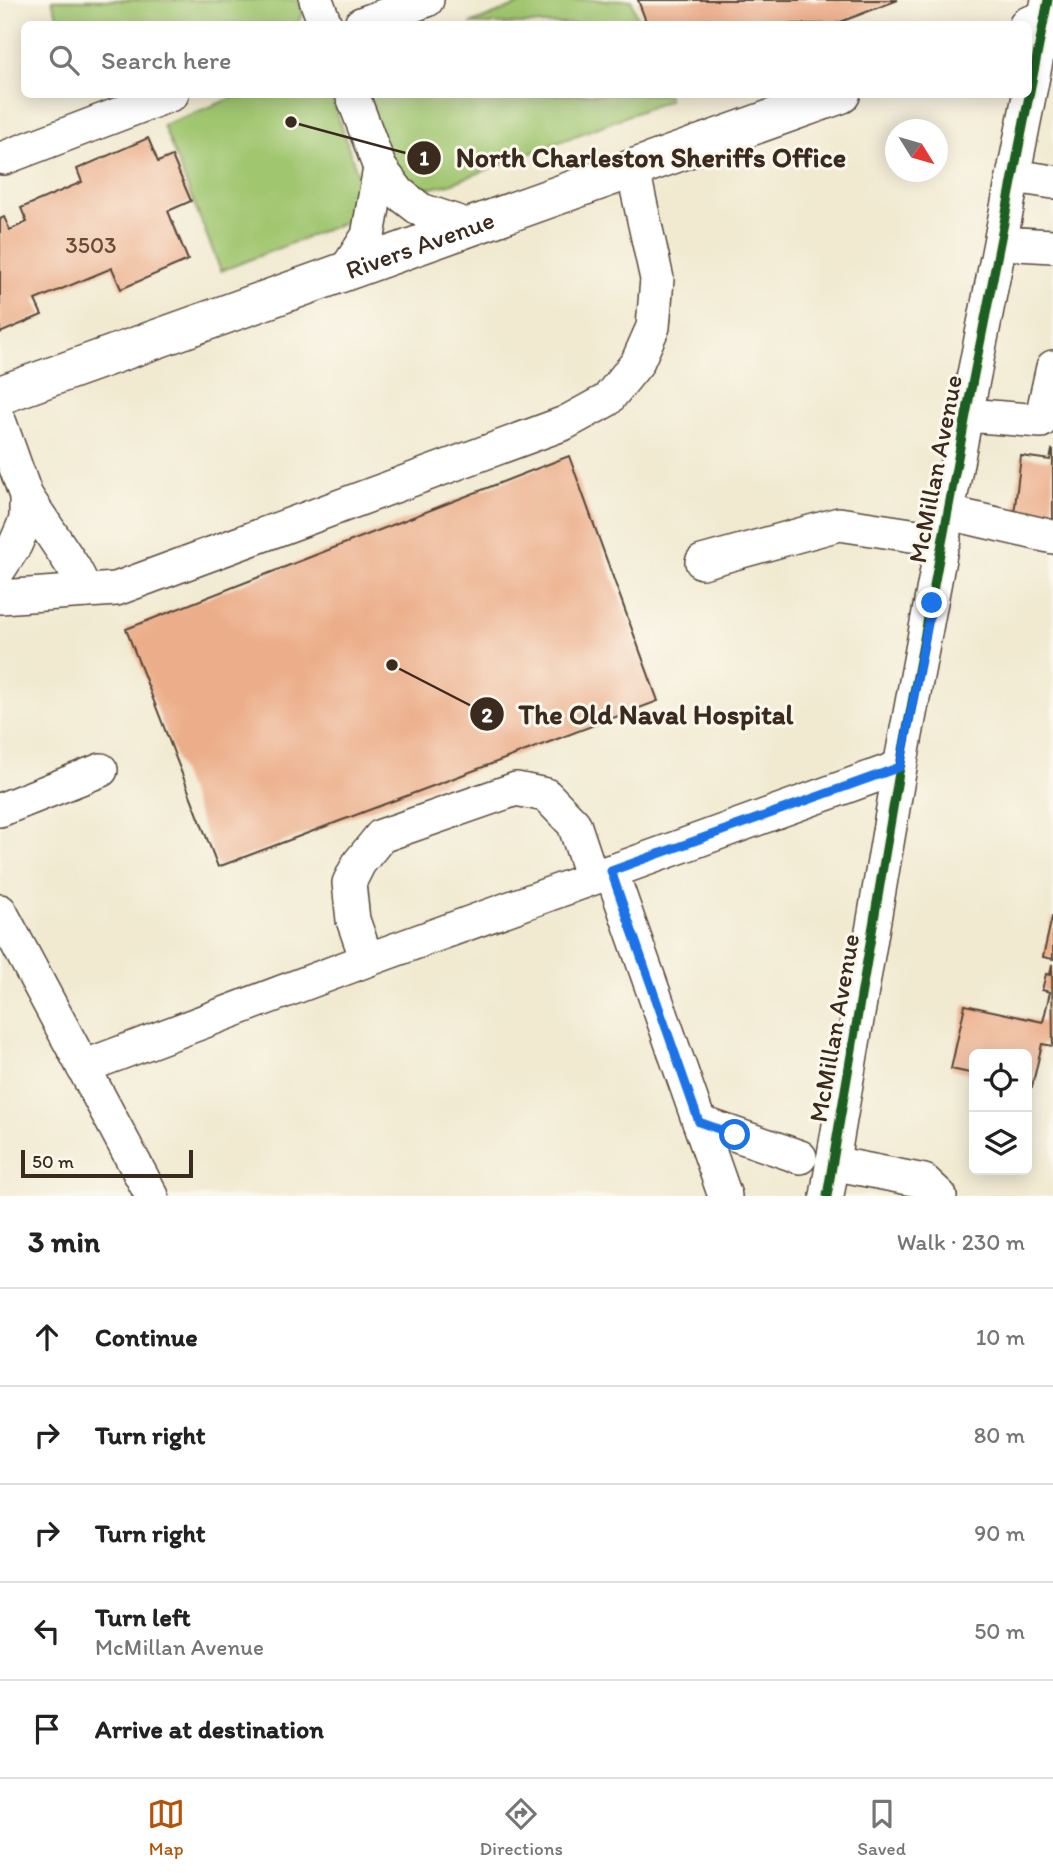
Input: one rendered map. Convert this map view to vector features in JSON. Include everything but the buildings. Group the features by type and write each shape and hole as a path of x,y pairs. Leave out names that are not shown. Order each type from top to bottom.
{"main road":[{"name":"Rivers Avenue","path":"0,395 830,98"}],"street":[{"path":"316,0 324,21"},
{"path":"369,21 427,0"},
{"name":"McMillan Avenue","path":"827,1196 816,1160 900,767 1014,176 1040,110 1043,16"},
{"path":"4,158 162,98"},
{"path":"354,98 380,168 399,194 421,209 472,227"},
{"path":"344,273 368,236 380,168"},
{"path":"0,597 116,589 565,423 607,400 637,363 653,327 657,279 633,170"},
{"path":"1014,176 1053,183"},
{"path":"1001,243 1053,246"},
{"path":"966,415 1041,421 1053,367"},
{"path":"0,423 26,496 74,568 86,591"},
{"path":"0,568 15,545 26,520 26,496"},
{"path":"702,562 839,524 946,527 1053,537"},
{"path":"83,1067 367,960 900,767"},
{"path":"0,810 101,770"},
{"path":"367,960 353,920 349,883 359,863 381,836 516,789 546,795 574,824 602,875 699,1122 725,1196"},
{"path":"0,912 152,1196"},
{"path":"699,1122 816,1160 923,1181 940,1196"}],"green space":[{"path":"52,0 298,0 303,13 299,21 59,21"},
{"path":"530,0 631,0 639,21 478,21"},
{"path":"232,98 332,98 363,191 361,206 353,219 221,271 163,125"},
{"path":"370,98 668,98 669,100 450,184 432,188 416,185 399,193"}],"cycle path":[{"path":"1032,81 1048,0"},
{"path":"827,1196 900,767 1029,98"}],"place":[{"name":"North Charleston Sheriffs Office","path":"291,122"},
{"name":"The Old Naval Hospital","path":"392,665"}],"route":[{"path":"735,1135 699,1122 611,871 900,767 932,603"}]}
